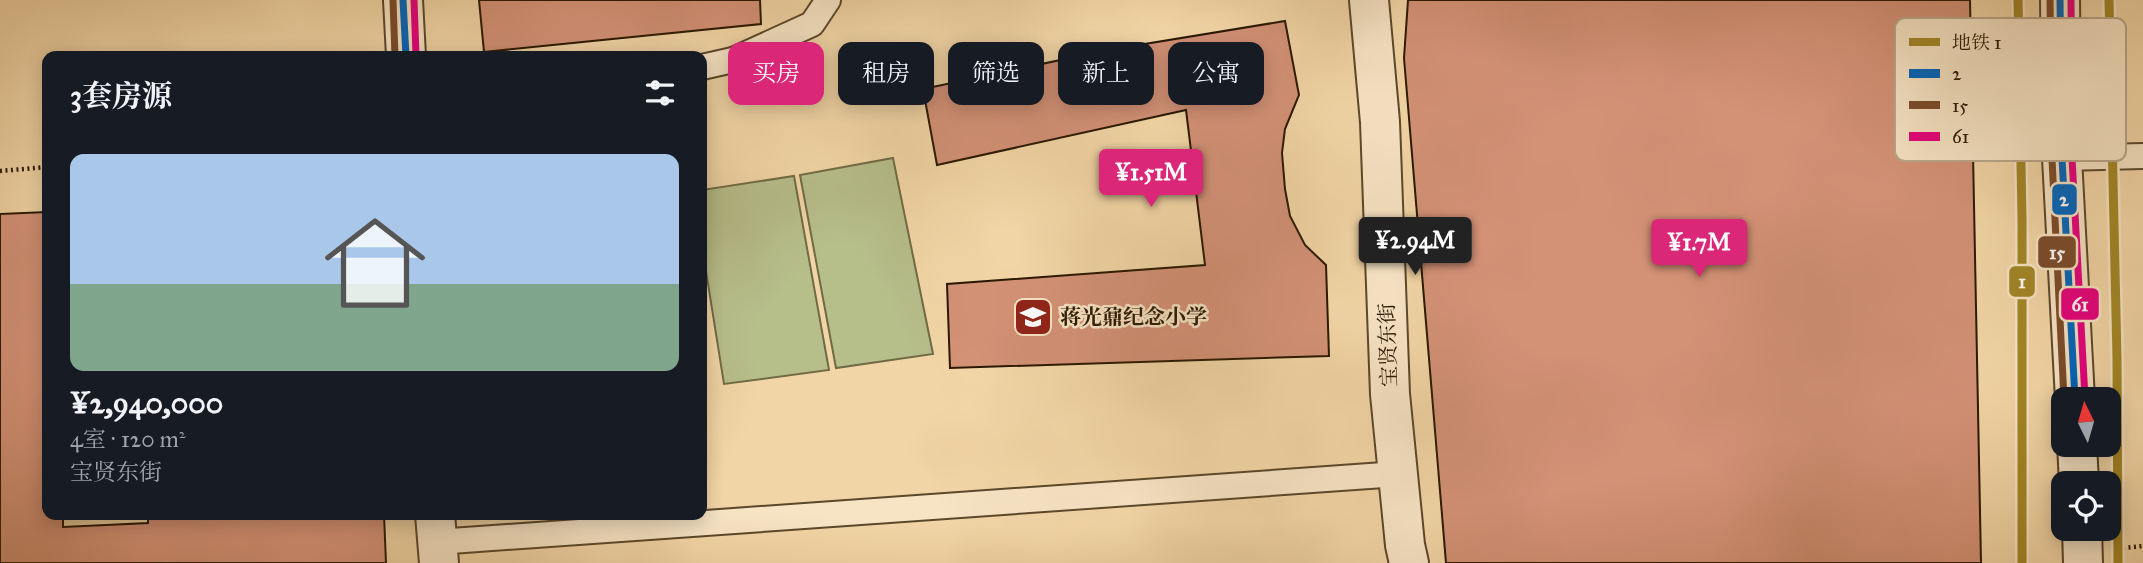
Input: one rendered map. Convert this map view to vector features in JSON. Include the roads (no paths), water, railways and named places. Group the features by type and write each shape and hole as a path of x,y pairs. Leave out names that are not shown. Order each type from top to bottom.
{"street":[{"path":"403,0 406,51"},
{"name":"宝贤东街","path":"1369,0 1380,121 1390,394 1409,563"},
{"path":"2060,0 2060,18"},
{"path":"2062,161 2074,387"},
{"path":"2082,541 2083,563"}],"lane":[{"path":"707,66 733,60 812,24 828,0"},
{"path":"437,540 1398,474"}],"metro line":[{"name":"1","path":"2018,0 2018,18"},
{"name":"1","path":"2109,0 2109,18"},
{"name":"1","path":"2021,161 2022,563"},
{"name":"1","path":"2113,161 2118,563"}],"place":[{"name":"蒋光鼐纪念小学","path":"1033,317"}]}
